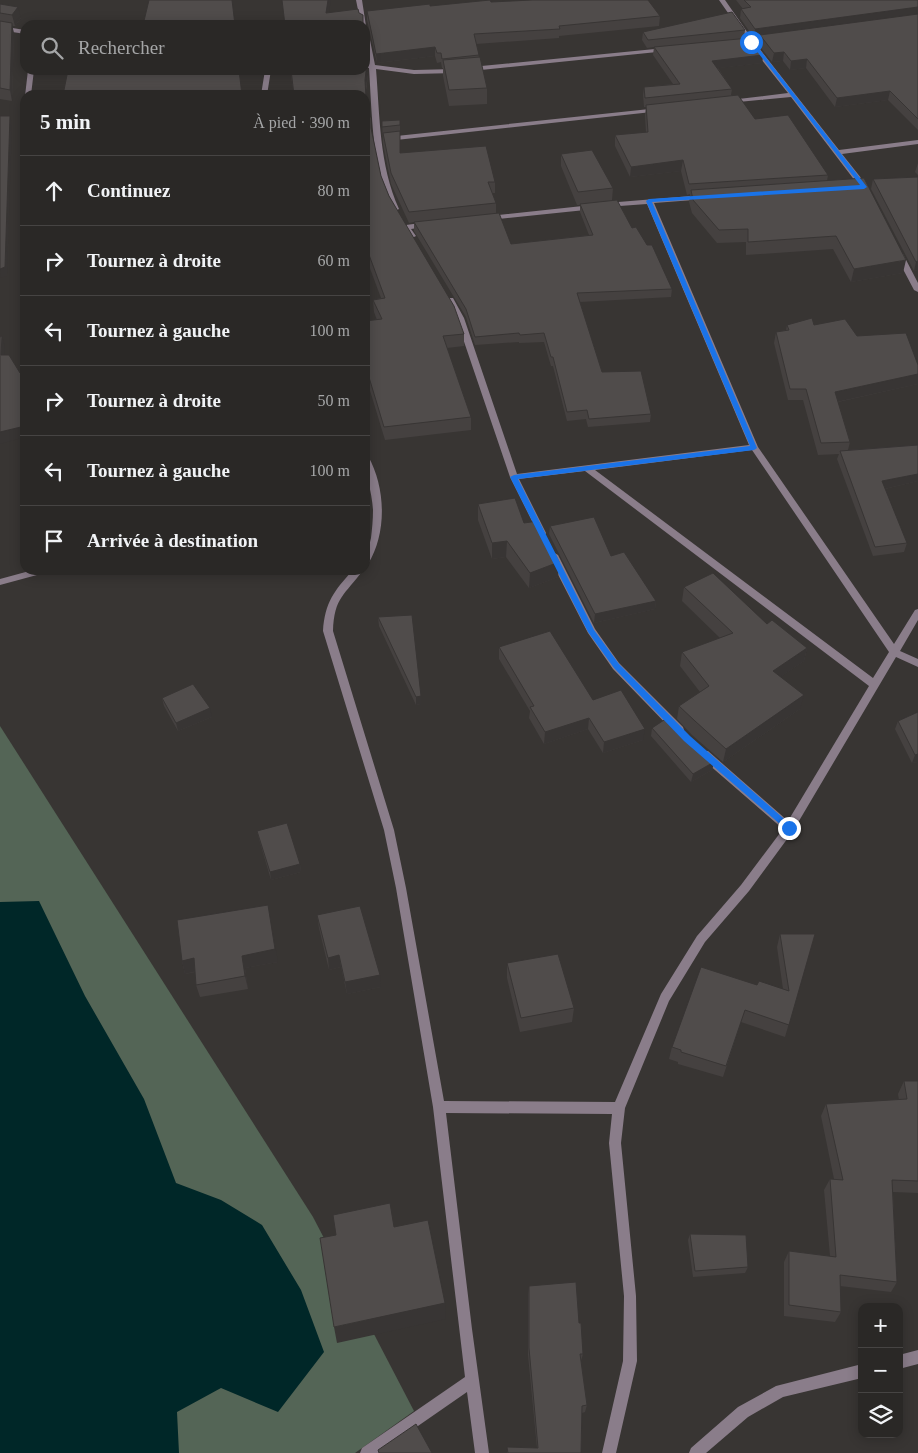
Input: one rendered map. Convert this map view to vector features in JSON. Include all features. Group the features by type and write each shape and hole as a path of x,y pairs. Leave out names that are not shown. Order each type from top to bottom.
{"street":[{"path":"359,0 363,20"},
{"path":"722,0 751,42 838,152 869,196"},
{"path":"0,28 20,31"},
{"path":"731,44 780,38"},
{"path":"370,65 425,74 672,50"},
{"path":"370,69 375,91 376,140 385,187 416,243"},
{"path":"29,90 30,75"},
{"path":"265,90 267,75"},
{"path":"726,102 792,95"},
{"path":"376,140 669,109"},
{"path":"838,152 918,142"},
{"path":"855,188 864,187"},
{"path":"484,218 718,196"},
{"path":"649,201 754,448 894,652 918,663"},
{"path":"402,220 435,224"},
{"path":"896,247 918,290"},
{"path":"445,292 460,318 514,477 544,537"},
{"path":"514,477 754,448"},
{"path":"587,468 875,685"},
{"path":"370,472 375,487 377,534 370,550"},
{"path":"370,488 375,487"},
{"path":"548,546 591,632 616,666 687,739"},
{"path":"0,582 26,575"},
{"path":"354,575 336,595 328,612 328,632 389,830 439,1107 482,1453"},
{"path":"609,1453 630,1361 630,1296 615,1142 618,1108 665,998 701,939 744,888 789,828 918,612"},
{"path":"694,745 789,828"},
{"path":"439,1107 618,1108"},
{"path":"903,1361 918,1357"},
{"path":"696,1453 743,1412 781,1391 858,1373"},
{"path":"367,1453 472,1380"}],"green space":[{"path":"0,726 313,1217 414,1411 355,1453 0,1453"}],"water":[{"path":"39,901 85,996 144,1099 176,1183 221,1200 262,1225 301,1290 324,1352 278,1412 221,1388 177,1412 179,1453 0,1453 0,902"}],"building":[{"path":"149,0 232,0 234,20 144,20"},
{"path":"282,0 328,0 326,13 358,9 359,13 363,15 363,20 284,20"},
{"path":"490,0 491,2 648,0 660,16 559,26 560,29 474,34 479,55 442,59 441,53 437,53 435,47 376,54 367,11 430,4 430,6"},
{"path":"744,0 918,0 918,7 755,29 741,9 751,7"},
{"path":"0,4 18,7 12,15 0,13"},
{"path":"732,12 745,30 648,40 643,32"},
{"path":"918,14 918,119 890,91 837,98 807,59 791,61 784,52 774,53 760,35"},
{"path":"0,21 12,23 10,90 0,88"},
{"path":"749,38 763,55 712,61 732,89 645,98 644,87 680,84 654,47"},
{"path":"480,57 487,88 449,90 443,60"},
{"path":"67,75 240,75 241,90 64,90"},
{"path":"292,75 366,75 366,90 293,90"},
{"path":"738,95 755,119 788,115 828,175 689,184 683,160 631,167 615,135 648,132 646,105"},
{"path":"0,116 10,116 5,267 0,269"},
{"path":"370,117 381,176 389,196 454,306 464,334 443,336 471,417 384,427 370,381 370,320 382,319 373,300 385,298 370,258"},
{"path":"400,120 400,125 382,127 382,121"},
{"path":"400,131 400,153 486,146 495,182 488,182 496,203 409,212 391,173 383,133"},
{"path":"592,150 613,188 578,192 561,154"},
{"path":"918,177 918,261 916,262 873,179"},
{"path":"864,178 906,260 854,269 836,236 748,242 748,229 719,230 693,200 691,190"},
{"path":"617,200 632,228 636,227 647,245 652,245 672,289 577,293 602,372 641,371 651,414 589,419 587,410 567,412 553,357 551,357 544,333 475,337 466,309 414,222 499,213 511,244 593,235 580,204"},
{"path":"812,318 814,325 845,319 857,336 906,333 918,365 918,374 835,392 850,442 821,443 806,389 790,389 776,332 789,330 787,325"},
{"path":"2,336 1,355 9,355 20,373 20,427 0,432 0,337"},
{"path":"918,445 918,474 882,481 907,543 875,547 840,451"},
{"path":"515,498 524,523 538,521 559,562 530,573 507,541 492,543 478,504"},
{"path":"594,517 611,556 624,552 656,601 595,614 550,526"},
{"path":"713,573 767,624 772,620 807,648 773,671 804,695 726,749 679,706 709,686 682,652 733,633 684,587"},
{"path":"412,615 421,696 416,697 378,617"},
{"path":"550,631 593,700 621,690 645,729 604,742 589,718 545,732 530,707 534,706 499,647"},
{"path":"193,684 210,708 176,723 162,698"},
{"path":"918,712 918,754 915,755 898,721"},
{"path":"667,718 714,762 693,774 652,728"},
{"path":"287,823 300,864 270,872 257,831"},
{"path":"268,905 275,949 242,956 245,976 196,985 194,958 182,961 177,920"},
{"path":"360,906 380,975 345,982 339,955 328,958 317,915"},
{"path":"780,934 815,934 789,1025 745,1010 726,1066 681,1052 681,1050 672,1047 701,967 757,985 759,981 789,991"},
{"path":"558,954 574,1008 521,1018 507,963"},
{"path":"904,1081 918,1081 918,1181 892,1180 897,1282 840,1275 841,1312 789,1305 789,1251 836,1257 830,1179 843,1180 826,1104 907,1099"},
{"path":"390,1203 394,1227 428,1220 445,1303 334,1327 320,1238 336,1235 333,1215"},
{"path":"690,1234 746,1235 748,1267 695,1271"},
{"path":"576,1282 583,1354 580,1354 587,1405 582,1406 581,1453 508,1453 507,1447 538,1448 529,1348 529,1286"},
{"path":"416,1424 432,1453 379,1453 378,1450"}],"route":[{"path":"751,42 864,187 649,201 754,448 514,477 591,632 616,666 687,739 789,828"}]}
